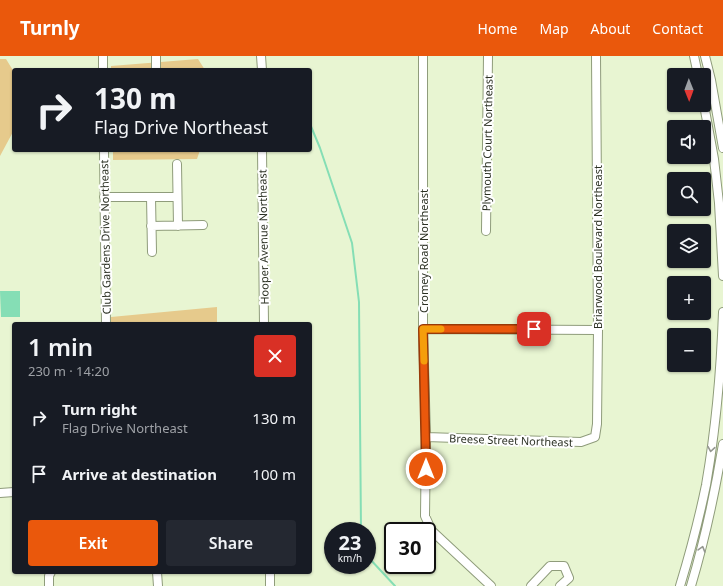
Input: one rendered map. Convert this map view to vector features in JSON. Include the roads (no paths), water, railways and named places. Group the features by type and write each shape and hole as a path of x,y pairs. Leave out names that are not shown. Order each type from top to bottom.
{"street":[{"path":"103,56 103,68"},
{"path":"156,56 156,68"},
{"path":"262,56 262,68"},
{"name":"Cromey Road Northeast","path":"423,56 423,329 426,437 425,516 432,532 491,586"},
{"name":"Plymouth Court Northeast","path":"486,230 488,56"},
{"name":"Briarwood Boulevard Northeast","path":"595,437 597,424 598,330 596,56"},
{"path":"694,56 697,68"},
{"path":"705,56 711,80 723,148"},
{"path":"705,112 714,159 719,203 723,276"},
{"name":"Club Gardens Drive Northeast","path":"104,152 106,322"},
{"name":"Hooper Avenue Northeast","path":"262,152 264,322"},
{"path":"714,159 723,159"},
{"path":"177,164 178,226"},
{"path":"104,197 177,197"},
{"path":"150,197 152,252"},
{"path":"151,226 203,225"},
{"path":"680,586 697,525 719,426 723,312"},
{"path":"423,329 598,330"},
{"name":"Breese Street Northeast","path":"426,437 581,442 595,437"},
{"path":"691,586 707,528 723,444"},
{"path":"0,493 12,492"},
{"path":"697,525 707,528"},
{"path":"531,586 550,566 564,566 569,578 560,586"},
{"path":"49,586 50,574"},
{"path":"157,574 158,586"},
{"path":"270,574 270,586"}],"waterway":[{"path":"312,129 320,148 352,243 359,302 361,522"},
{"path":"376,566 395,586"}]}
